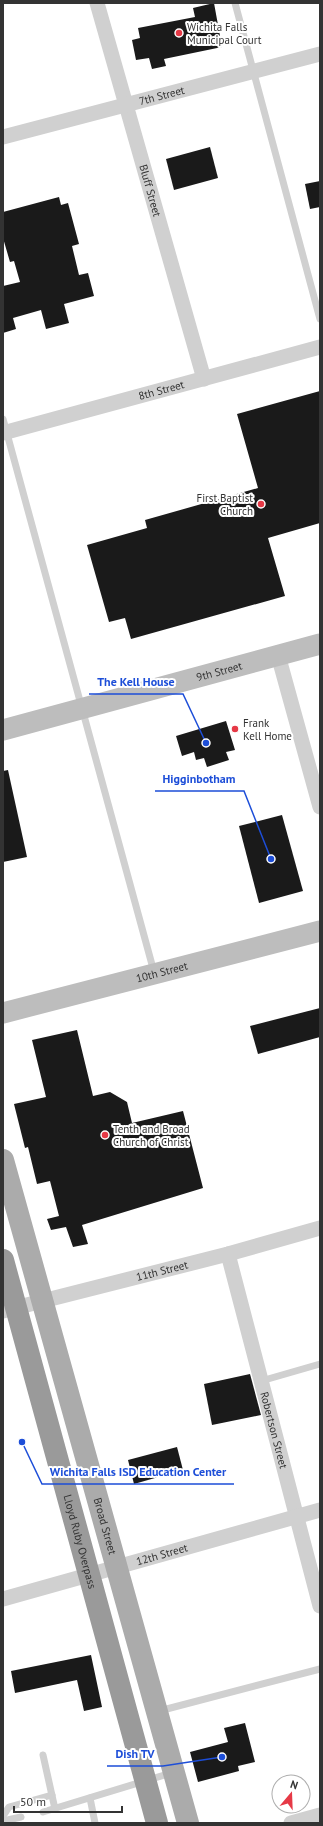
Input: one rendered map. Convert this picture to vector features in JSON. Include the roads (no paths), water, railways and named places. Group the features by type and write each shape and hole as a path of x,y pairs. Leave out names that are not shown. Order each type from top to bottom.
{"highway":[{"name":"Lloyd Ruby Overpass","path":"3,1260 157,1823"}],"main road":[{"name":"Broad Street","path":"3,1160 188,1823"}],"street":[{"name":"Bluff Street","path":"97,3 204,379"},
{"name":"7th Street","path":"3,137 320,54"},
{"name":"8th Street","path":"4,428 204,379 320,347"},
{"name":"9th Street","path":"3,730 320,644"},
{"path":"278,655 320,807"},
{"name":"10th Street","path":"3,1013 320,931"},
{"name":"11th Street","path":"3,1312 228,1254 320,1228"},
{"name":"Robertson Street","path":"228,1254 320,1606"},
{"name":"12th Street","path":"3,1598 320,1510"},
{"path":"291,1823 320,1815"}],"lane":[{"path":"235,3 320,319"},
{"path":"4,428 154,974"},
{"path":"261,1381 320,1364"},
{"path":"157,1712 320,1669"},
{"path":"43,1755 55,1809"},
{"path":"43,1812 173,1772"},
{"path":"3,1816 9,1807 52,1795"},
{"path":"90,1798 96,1823"},
{"path":"3,1822 21,1817"}],"place":[{"name":"Wichita Falls Municipal Court","path":"179,33"},
{"name":"First Baptist Church","path":"261,504"},
{"name":"Frank Kell Home","path":"235,729"},
{"name":"The Kell House","path":"206,743"},
{"name":"Higginbotham","path":"271,859"},
{"name":"Tenth and Broad Church of Christ","path":"105,1135"},
{"name":"Wichita Falls ISD Education Center","path":"22,1442"},
{"name":"Dish TV","path":"222,1757"}]}
